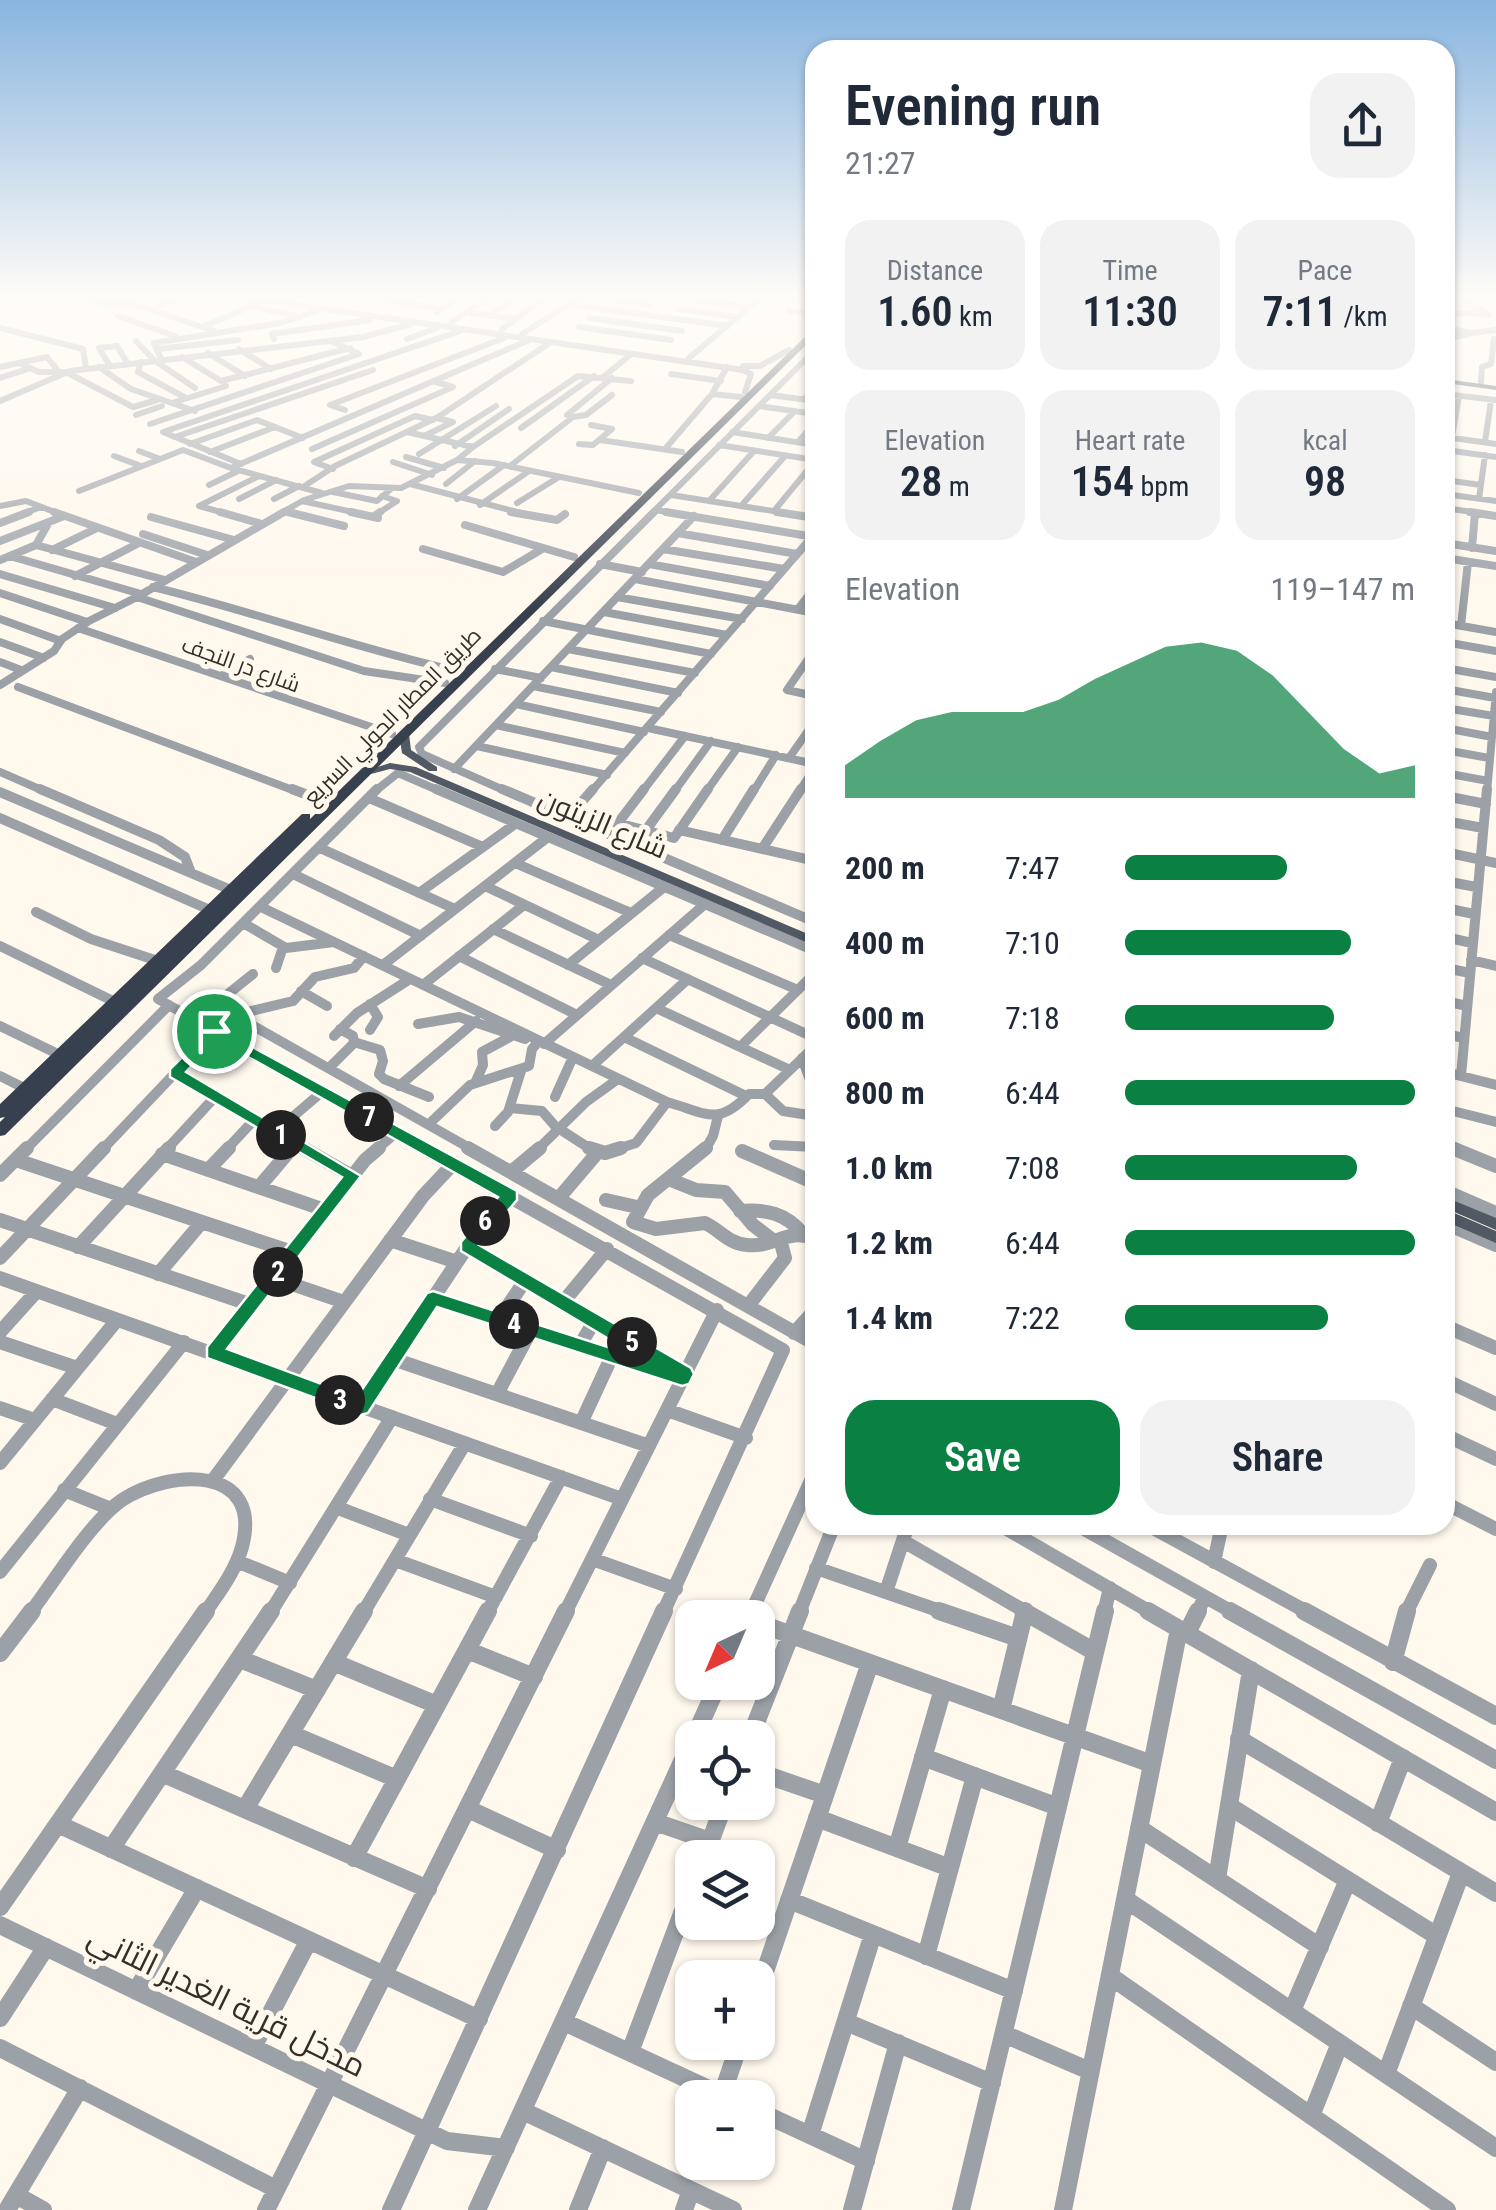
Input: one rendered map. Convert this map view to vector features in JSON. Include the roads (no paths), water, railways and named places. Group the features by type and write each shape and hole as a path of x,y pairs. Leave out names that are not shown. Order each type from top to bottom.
{"highway":[{"name":"طريق المطار الحولي السريع","path":"0,1131 158,961 322,801 627,518 737,401"},
{"name":"طريق المطار الحولي السريع","path":"0,1114 60,1055 154,980 367,772 457,671 639,493 741,401"},
{"path":"627,518 644,521"},
{"path":"613,531 624,540"}],"main road":[{"name":"شارع الزيتون","path":"398,734 410,755 445,774 471,799 608,858 805,928"},
{"name":"شارع الزيتون","path":"367,772 400,766 445,774 503,794 639,850 706,895"},
{"name":"شارع الزيتون","path":"729,900 805,942"},
{"path":"1455,1198 1466,1200"},
{"path":"1455,1201 1496,1224"},
{"path":"1455,1226 1496,1236"}],"street":[{"path":"123,401 133,406 175,402 208,417"},
{"path":"150,424 219,401"},
{"path":"237,468 163,432 255,401"},
{"path":"175,438 282,401"},
{"path":"338,401 330,404 345,410"},
{"path":"209,485 254,456 389,401"},
{"path":"396,401 411,406"},
{"path":"312,448 422,401"},
{"path":"274,499 435,419 460,401"},
{"path":"468,401 524,412"},
{"path":"0,684 44,658 83,625 284,510 326,492 352,486 392,488 432,475 540,401"},
{"path":"521,428 562,401"},
{"path":"584,401 567,415 586,415 604,401"},
{"path":"664,450 706,401"},
{"path":"694,516 477,746 445,774 422,754 420,744 764,401"},
{"path":"1485,442 1493,401"},
{"path":"136,415 156,403"},
{"path":"419,454 496,406"},
{"path":"759,406 805,412"},
{"path":"459,459 453,448 458,443 509,409"},
{"path":"768,438 795,411"},
{"path":"333,469 314,462 415,416 453,422 424,436"},
{"path":"457,499 573,416"},
{"path":"190,444 257,420 322,444"},
{"path":"338,423 357,430"},
{"path":"580,444 592,446 612,428 591,425"},
{"path":"506,426 550,434"},
{"path":"210,452 275,427"},
{"path":"222,432 269,450"},
{"path":"407,432 474,447"},
{"path":"732,432 805,443"},
{"path":"798,442 805,434"},
{"path":"1455,438 1496,444"},
{"path":"600,440 664,450 678,460"},
{"path":"226,445 254,456"},
{"path":"719,445 805,459"},
{"path":"78,490 183,450 259,476 326,492 376,501 392,488"},
{"path":"140,451 160,459"},
{"path":"709,501 754,451"},
{"path":"1455,451 1496,457"},
{"path":"114,456 141,466"},
{"path":"740,506 785,456"},
{"path":"1479,499 1485,456"},
{"path":"406,457 444,468"},
{"path":"459,459 639,493"},
{"path":"446,484 476,461"},
{"path":"393,462 432,475"},
{"path":"480,505 529,471"},
{"path":"774,511 805,472"},
{"path":"259,476 200,506 262,524"},
{"path":"322,476 338,481"},
{"path":"517,503 558,477"},
{"path":"223,513 276,480"},
{"path":"1455,480 1481,486"},
{"path":"410,484 480,505 557,520 565,514"},
{"path":"671,495 805,516"},
{"path":"1455,495 1496,501"},
{"path":"302,501 376,517 397,500 382,496"},
{"path":"0,506 22,500 196,562"},
{"path":"0,523 41,507"},
{"path":"656,509 805,534"},
{"path":"656,509 805,534"},
{"path":"284,510 344,526"},
{"path":"1455,510 1496,516"},
{"path":"1472,548 1475,513"},
{"path":"778,528 790,514"},
{"path":"0,541 64,516"},
{"path":"151,517 234,540"},
{"path":"0,560 36,545 49,522"},
{"path":"465,526 574,556"},
{"path":"52,550 98,528"},
{"path":"678,533 798,554"},
{"path":"143,534 207,555"},
{"path":"75,576 137,544"},
{"path":"36,545 165,580"},
{"path":"1455,545 1496,551"},
{"path":"574,812 805,546"},
{"path":"664,548 784,569"},
{"path":"424,549 503,572 542,549"},
{"path":"10,556 364,671 445,683"},
{"path":"1455,560 1496,566"},
{"path":"1461,626 1468,562"},
{"path":"600,564 805,610"},
{"path":"642,572 770,586"},
{"path":"0,574 115,608"},
{"path":"154,587 256,612 385,656 457,671"},
{"name":"شارع در النجف","path":"0,594 398,734"},
{"path":"617,598 742,618"},
{"path":"798,609 805,601"},
{"path":"604,612 727,635"},
{"path":"0,618 61,641"},
{"path":"543,621 712,654"},
{"path":"1455,625 1496,632"},
{"path":"0,642 44,658"},
{"path":"1455,646 1496,652"},
{"path":"568,649 694,673"},
{"path":"222,675 250,659"},
{"path":"0,662 21,670"},
{"path":"805,663 787,690 805,694"},
{"path":"551,667 678,692"},
{"path":"495,668 661,712"},
{"path":"800,670 805,671"},
{"path":"1455,670 1496,677"},
{"path":"18,687 322,801"},
{"path":"1455,692 1495,704"},
{"path":"516,704 805,763"},
{"path":"1455,707 1495,704"},
{"path":"1461,1076 1495,704"},
{"path":"496,726 626,753"},
{"path":"1455,730 1492,736"},
{"path":"618,824 686,736"},
{"path":"789,758 805,736"},
{"path":"639,850 646,831 711,741"},
{"path":"477,746 606,775"},
{"path":"503,794 674,838 738,747"},
{"path":"1455,754 1490,770"},
{"path":"722,840 776,756"},
{"path":"1455,772 1490,770"},
{"path":"0,772 160,840 185,858 192,873"},
{"path":"0,1176 163,1002 391,775 471,799 516,824 608,858 664,887 706,895 805,943"},
{"path":"762,849 805,782"},
{"path":"0,792 231,890"},
{"path":"369,798 483,847"},
{"path":"1455,798 1486,804"},
{"path":"526,799 805,918"},
{"path":"0,818 210,910"},
{"path":"1455,823 1483,828"},
{"path":"419,893 516,824"},
{"path":"680,830 805,858"},
{"path":"383,966 548,837"},
{"path":"320,848 455,910"},
{"path":"1455,854 1496,863"},
{"path":"515,863 631,913"},
{"path":"293,874 421,936"},
{"path":"1455,883 1476,888"},
{"path":"485,886 598,940"},
{"path":"568,965 664,887"},
{"path":"476,1081 521,1071 532,1062 532,1050 539,1041 577,1015 669,935 706,895"},
{"path":"422,985 524,905"},
{"path":"261,906 667,1102 718,1116 730,1114 746,1096"},
{"path":"1455,910 1474,914"},
{"path":"36,912 80,935 158,961"},
{"path":"244,924 283,946 304,948 334,942"},
{"path":"493,929 611,985"},
{"path":"669,935 798,990"},
{"path":"1455,939 1472,943"},
{"path":"0,946 120,1005 163,1002 783,1350 392,2210"},
{"path":"276,968 283,946"},
{"path":"240,1019 251,1011 293,1001 315,977 354,968 364,956"},
{"path":"459,956 577,1015"},
{"path":"642,958 805,1033"},
{"path":"1470,960 1496,966"},
{"path":"1455,970 1470,973"},
{"path":"252,974 228,994 230,1010 240,1019 805,1339"},
{"path":"354,1042 352,1036 337,1033 370,1004 410,979"},
{"path":"592,1066 688,979"},
{"path":"154,980 163,1002"},
{"path":"740,1047 805,983"},
{"path":"301,990 327,1006"},
{"path":"1455,1003 1467,1006"},
{"path":"370,1004 378,1017 370,1030"},
{"path":"656,1008 790,1070"},
{"path":"418,1024 459,1017 510,1037 539,1041"},
{"path":"398,1086 476,1021"},
{"path":"0,1026 60,1055"},
{"path":"0,1258 214,1031"},
{"path":"1455,1036 1464,1038"},
{"path":"429,1124 476,1081 483,1065 482,1052 510,1037"},
{"path":"624,1037 746,1096 766,1094 805,1055"},
{"path":"330,1068 354,1042"},
{"path":"354,1042 380,1050 379,1074 429,1097"},
{"path":"555,1097 563,1087 564,1066 573,1057"},
{"path":"802,1058 805,1066"},
{"path":"495,1126 510,1108 521,1071"},
{"path":"175,1073 352,1176"},
{"path":"1455,1074 1496,1085"},
{"path":"0,1076 26,1089"},
{"path":"512,1172 562,1129 586,1102 618,1078"},
{"path":"275,1132 323,1091"},
{"path":"766,1094 783,1111 805,1114"},
{"path":"78,1246 214,1098"},
{"path":"558,1198 598,1152 636,1143 667,1102"},
{"path":"510,1108 542,1111 598,1152"},
{"path":"1455,1112 1496,1122"},
{"path":"718,1116 718,1128 704,1154 643,1198 633,1222 656,1229 706,1223 732,1242 746,1246 805,1236"},
{"path":"208,1170 254,1120"},
{"path":"214,1352 352,1176 397,1132"},
{"path":"259,1187 296,1143"},
{"path":"774,1145 805,1147"},
{"path":"1455,1149 1496,1166"},
{"path":"742,1151 805,1179"},
{"path":"162,1154 326,1210"},
{"path":"16,1160 292,1252"},
{"path":"214,1478 390,1240 454,1163"},
{"path":"584,1172 596,1184"},
{"path":"671,1180 696,1190 725,1192 740,1211 777,1240 785,1258 748,1306"},
{"path":"361,1407 468,1246 493,1212 511,1196"},
{"path":"606,1200 637,1206"},
{"path":"1466,1200 1496,1213"},
{"path":"740,1211 782,1214 805,1233"},
{"path":"0,1220 252,1304"},
{"path":"158,1274 202,1222"},
{"path":"1455,1228 1496,1246"},
{"path":"644,1248 656,1229"},
{"path":"390,1240 457,1262"},
{"path":"468,1246 684,1376"},
{"path":"564,1301 608,1249"},
{"path":"0,1278 622,1499"},
{"path":"274,1278 344,1302"},
{"path":"499,1319 526,1279"},
{"path":"0,1332 37,1291"},
{"path":"433,1298 684,1376"},
{"path":"266,2210 717,1310"},
{"path":"0,1463 118,1320"},
{"path":"580,1346 595,1320"},
{"path":"794,1333 805,1321"},
{"path":"496,1394 531,1330"},
{"path":"1455,1330 1496,1348"},
{"path":"0,1342 77,1368"},
{"path":"3,1564 184,1342"},
{"path":"581,1423 612,1356"},
{"path":"393,1358 649,1446"},
{"path":"1455,1385 1496,1404"},
{"path":"52,1399 117,1424"},
{"path":"0,1408 35,1420"},
{"path":"667,1410 746,1438"},
{"path":"111,1849 290,1583 392,1417"},
{"path":"1455,1440 1496,1459"},
{"path":"244,1809 465,1443"},
{"path":"354,1858 562,1477"},
{"path":"0,1653 111,1510 136,1492 172,1479 214,1478 231,1491 246,1534 238,1562 0,1906"},
{"path":"64,1490 111,1510"},
{"path":"756,1600 805,1494"},
{"path":"430,1499 531,1536"},
{"path":"338,1508 409,1535"},
{"path":"1455,1508 1496,1529"},
{"path":"757,1720 830,1535"},
{"path":"886,1592 904,1535"},
{"path":"908,1535 1025,1612 1095,1652"},
{"path":"1017,1535 1496,1812"},
{"path":"1095,1535 1496,1760"},
{"path":"1166,1535 1496,1716"},
{"path":"1214,1562 1220,1535"},
{"path":"394,1560 496,1597"},
{"path":"592,1560 676,1589"},
{"path":"238,1562 290,1583"},
{"path":"1393,1662 1406,1613 1430,1566"},
{"path":"816,1568 1018,1638"},
{"path":"962,2210 1110,1588"},
{"path":"1062,2210 1152,1764 1183,1631 1205,1596"},
{"path":"1001,1710 1025,1612"},
{"path":"775,1629 1152,1764"},
{"path":"467,1650 534,1677"},
{"path":"240,1659 317,1690"},
{"path":"332,1662 437,1705"},
{"path":"769,1960 870,1663"},
{"path":"1218,1880 1250,1670"},
{"path":"897,1848 943,1690"},
{"path":"290,1734 397,1779"},
{"path":"1240,1739 1496,1894"},
{"path":"924,1757 1058,1807"},
{"path":"1378,1823 1403,1758"},
{"path":"164,1774 428,1889"},
{"path":"926,1956 975,1776"},
{"path":"477,2210 675,1778"},
{"path":"775,1778 825,1795"},
{"path":"1229,1806 1437,1936"},
{"path":"468,1810 556,1850"},
{"path":"817,1818 950,1868"},
{"path":"655,1822 690,1840"},
{"path":"58,1824 479,2019"},
{"path":"1139,1828 1320,1947"},
{"path":"1386,2074 1461,1872"},
{"path":"1292,2011 1348,1880"},
{"path":"136,1991 197,1888"},
{"path":"1125,1898 1496,2148"},
{"path":"789,1900 1014,1991"},
{"name":"مدخل قرية الغدير الثاني","path":"0,1925 446,2141 506,2148"},
{"path":"630,2052 675,1932"},
{"path":"810,2135 873,1934"},
{"path":"253,2047 308,1940"},
{"path":"0,2018 46,1947"},
{"path":"1110,1976 1447,2210"},
{"path":"1411,2006 1496,2062"},
{"path":"564,2022 690,2080"},
{"path":"846,2022 992,2082"},
{"path":"1004,2034 1090,2071"},
{"path":"852,2210 898,2044"},
{"path":"1311,2116 1340,2044"},
{"path":"0,2048 276,2189"},
{"path":"44,2210 11,2203 80,2088"},
{"path":"523,2110 733,2210"},
{"path":"775,2119 866,2161"},
{"path":"578,2210 603,2148"},
{"path":"684,2210 691,2190"}]}
